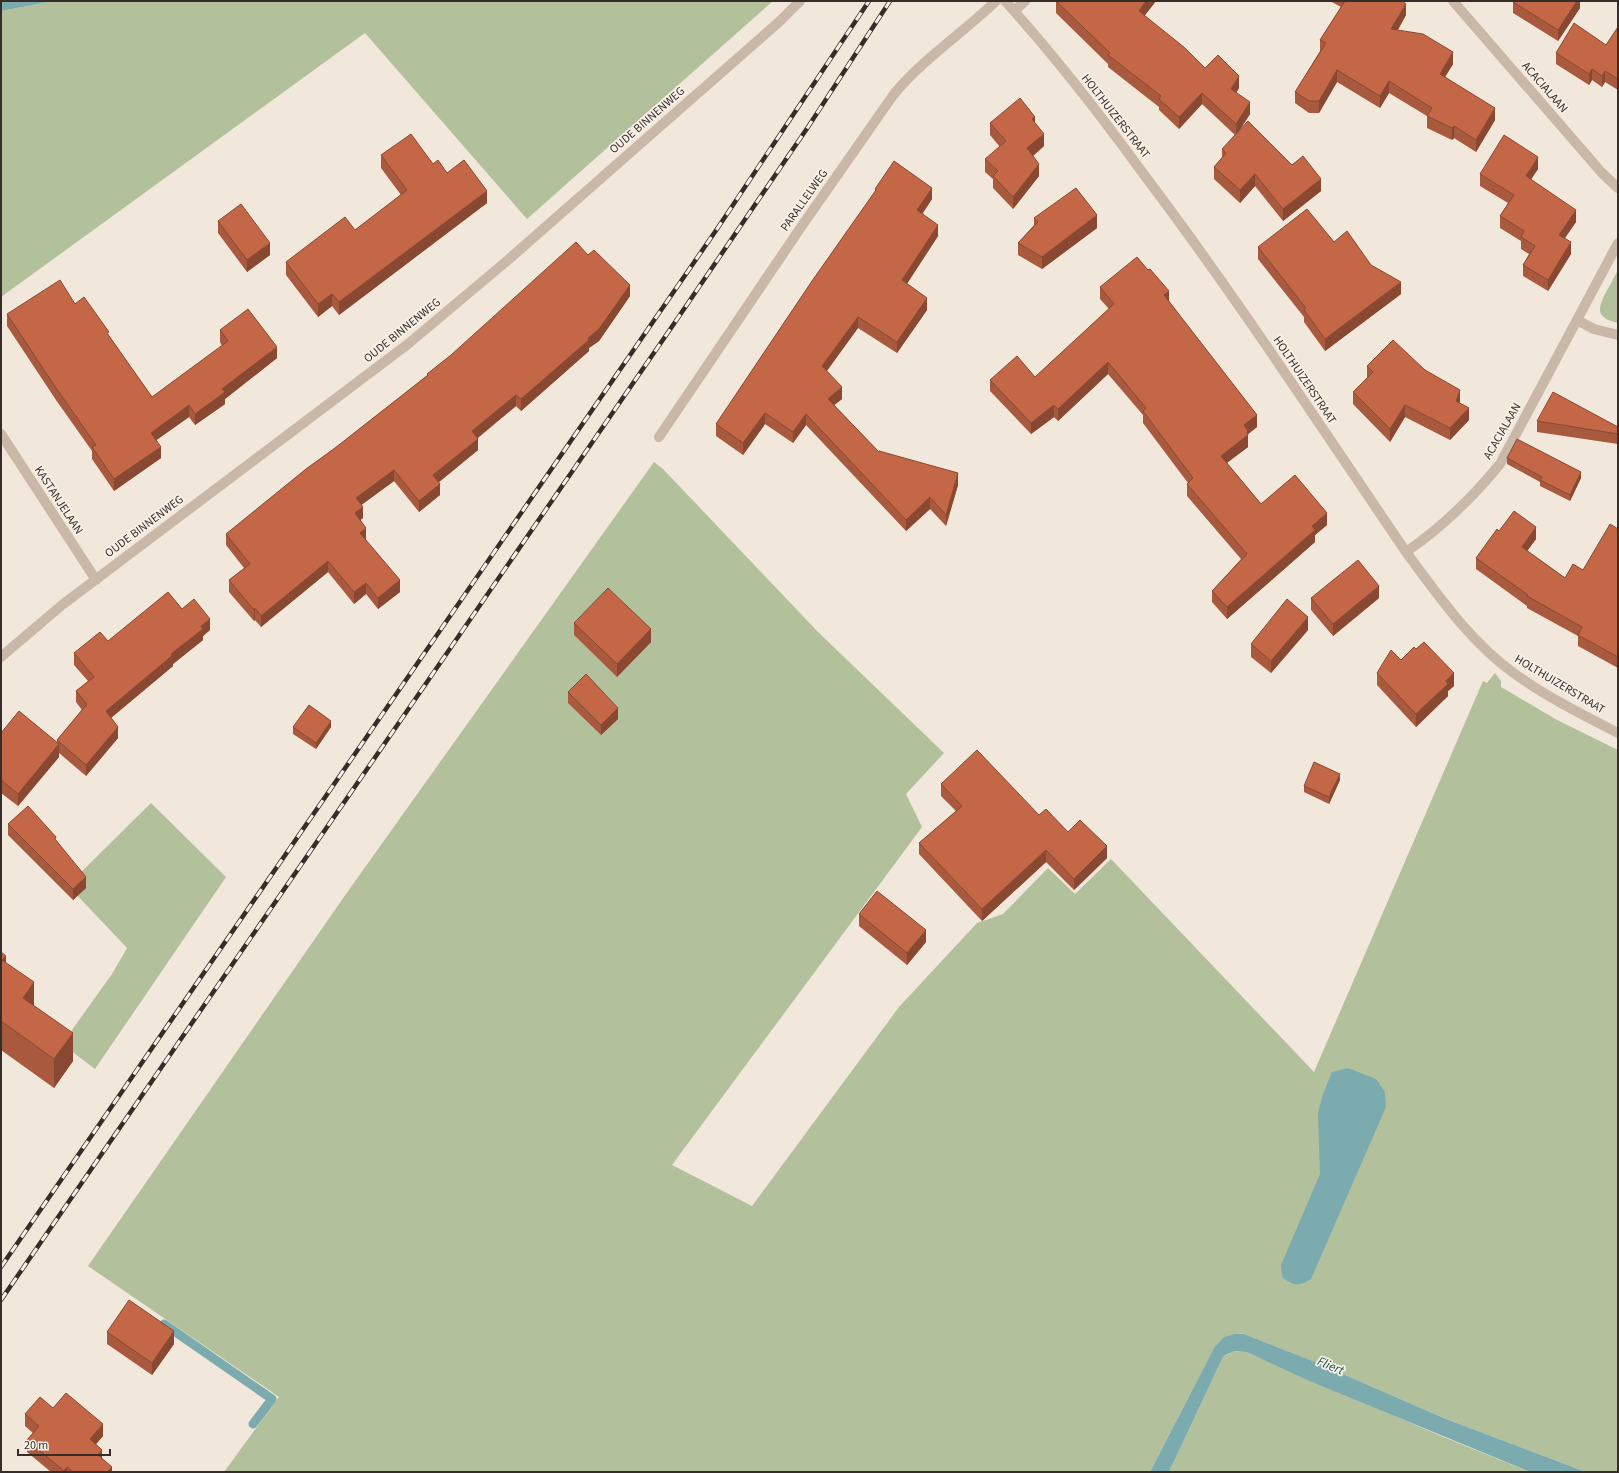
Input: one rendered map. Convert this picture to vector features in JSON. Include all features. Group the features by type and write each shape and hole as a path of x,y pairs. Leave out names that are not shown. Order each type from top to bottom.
{"street":[{"name":"OUDE BINNENWEG","path":"1,657 62,605 408,344 514,254 774,27 800,1"},
{"name":"PARALLELWEG","path":"659,437 799,230 894,94 926,60 974,22 996,1"},
{"name":"HOLTHUIZERSTRAAT","path":"1005,1 1092,105 1221,279 1406,552 1435,592 1463,626 1491,654 1521,678 1577,712 1618,733"},
{"path":"1014,11 1025,1"},
{"name":"ACACIALAAN","path":"1454,1 1602,173 1618,188"},
{"name":"ACACIALAAN","path":"1406,552 1442,525 1500,464 1618,244"},
{"path":"1577,320 1594,329 1618,335"},
{"name":"KASTANJELAAN","path":"1,434 96,580"}],"green space":[{"path":"54,1 773,1 527,219 365,33 1,297 1,11"},
{"path":"1618,270 1618,323 1602,316 1600,308 1603,298"},
{"path":"654,462 663,469 818,632 944,753 906,794 922,827 672,1165 752,1206 899,1007 977,923 1003,914 1048,868 1075,894 1111,859 1314,1072 1483,681 1487,683 1495,673 1501,681 1501,687 1557,720 1618,750 1618,1472 1586,1472 1446,1419 1313,1361 1244,1334 1235,1334 1228,1336 1215,1346 1150,1472 224,1472 279,1397 88,1266 346,894"},
{"path":"151,803 226,877 95,1069 62,1044 112,974 127,948 75,893 70,883"},
{"path":"1242,1351 1441,1436 1530,1472 1169,1472 1223,1357 1233,1352"}],"water":[{"path":"1,1 54,1 1,11"},
{"path":"1348,1068 1376,1079 1385,1092 1386,1107 1311,1279 1303,1283 1293,1284 1282,1277 1281,1265 1320,1174 1318,1113 1323,1094 1332,1072"},
{"path":"1234,1334 1244,1334 1313,1361 1446,1419 1586,1472 1530,1472 1305,1379 1249,1353 1238,1351 1229,1353 1223,1357 1169,1472 1150,1472 1215,1346 1224,1337"}],"building":[{"path":"1056,1 1146,1 1139,11 1185,48 1205,68 1218,55 1239,76 1231,89 1250,102 1236,124 1202,93 1179,117 1159,99 1161,96 1108,55 1110,53"},
{"path":"1345,1 1402,1 1406,4 1391,29 1423,34 1453,52 1440,74 1495,108 1476,140 1454,126 1452,128 1427,116 1432,108 1389,81 1380,96 1337,70 1319,101 1309,101 1295,92 1326,43 1320,40"},
{"path":"1513,1 1577,1 1558,30"},
{"path":"1574,23 1606,45 1618,27 1618,79 1605,71 1602,76 1592,69 1589,74 1556,53"},
{"path":"1020,98 1035,117 1032,119 1044,134 1027,148 1039,164 1013,197 993,176 998,171 985,159 1006,141 990,123"},
{"path":"1248,121 1292,165 1303,156 1321,179 1283,209 1255,174 1240,190 1214,167 1226,153 1222,149"},
{"path":"411,134 433,164 438,160 447,173 464,160 487,191 339,302 332,294 318,304 286,262 345,217 355,230 407,190 381,155"},
{"path":"1504,135 1538,157 1526,176 1576,210 1559,235 1571,242 1548,280 1523,265 1535,246 1521,237 1524,231 1500,216 1514,195 1480,174"},
{"path":"894,161 932,188 917,210 938,225 902,280 927,298 897,342 858,317 822,366 842,387 828,399 879,452 958,473 946,515 930,497 906,520 806,414 793,432 765,413 743,443 716,424 812,281 876,190 875,189"},
{"path":"1076,188 1097,215 1042,257 1018,243 1038,222 1034,218"},
{"path":"241,204 270,243 247,260 218,221"},
{"path":"1307,209 1334,242 1347,231 1371,265 1401,282 1325,339 1304,310 1306,308 1258,247"},
{"path":"576,242 588,255 594,250 630,285 599,329 588,338 589,340 521,399 516,395 472,431 478,439 433,475 440,484 419,501 394,470 356,498 363,507 355,513 366,528 360,533 400,580 378,598 366,583 354,592 328,561 261,616 255,608 254,610 229,580 250,564 226,534 306,469 428,375 427,374 451,355"},
{"path":"1137,257 1148,270 1150,269 1169,291 1164,295 1257,415 1244,425 1248,431 1248,435 1221,456 1261,504 1295,475 1327,513 1312,526 1315,530 1227,607 1212,591 1247,554 1187,484 1193,478 1143,411 1146,408 1108,362 1058,409 1054,405 1031,423 990,380 1017,356 1035,377 1114,304 1100,287"},
{"path":"60,280 75,304 84,297 109,332 107,333 152,397 228,341 220,330 248,309 277,347 222,389 225,392 195,414 189,405 151,433 161,447 114,479 92,447 96,445 7,314"},
{"path":"1393,340 1425,370 1460,390 1456,401 1469,408 1450,428 1405,405 1390,429 1353,392 1373,372 1367,366"},
{"path":"1553,392 1618,427 1618,434 1537,421"},
{"path":"1517,439 1581,472 1570,495 1540,480 1542,477 1507,458"},
{"path":"1514,511 1536,527 1522,547 1565,578 1573,564 1583,570 1610,524 1618,529 1618,657 1578,635 1582,627 1527,596 1528,595 1476,558 1497,529 1499,531"},
{"path":"1358,560 1379,586 1333,624 1311,598"},
{"path":"608,588 651,629 617,664 574,623"},
{"path":"168,592 182,609 194,599 210,619 201,626 203,629 171,654 173,655 106,711 118,727 86,765 57,740 87,704 76,691 94,677 74,653 100,632 108,641"},
{"path":"1287,599 1308,617 1271,661 1251,644"},
{"path":"1424,642 1454,673 1446,681 1448,684 1416,714 1377,673 1391,650 1401,660 1414,647 1416,649"},
{"path":"586,674 618,708 601,725 568,692"},
{"path":"309,705 331,721 316,743 293,727"},
{"path":"19,711 59,744 18,794 1,780 1,733"},
{"path":"977,750 1039,815 1046,809 1068,832 1080,820 1107,846 1074,879 1046,850 982,909 919,843 962,806 941,784"},
{"path":"1314,762 1340,774 1329,797 1304,786"},
{"path":"28,806 56,837 55,839 86,877 73,889 8,824"},
{"path":"877,891 926,930 907,953 859,914"},
{"path":"1,952 6,956 2,960 34,982 23,998 73,1033 54,1059 1,1021"},
{"path":"129,1300 174,1331 152,1363 107,1332"},
{"path":"66,1393 103,1424 90,1439 102,1450 98,1455 112,1467 107,1472 73,1472 67,1467 64,1471 27,1440 39,1426 25,1414 40,1397 53,1408"}],"waterway":[{"path":"164,1324 272,1399 253,1424"}],"railway":[{"path":"1,1267 717,229 869,1"},
{"path":"1,1300 669,331 808,127 890,1"}],"water label":[{"name":"Fliert","path":"1331,1365"}]}
